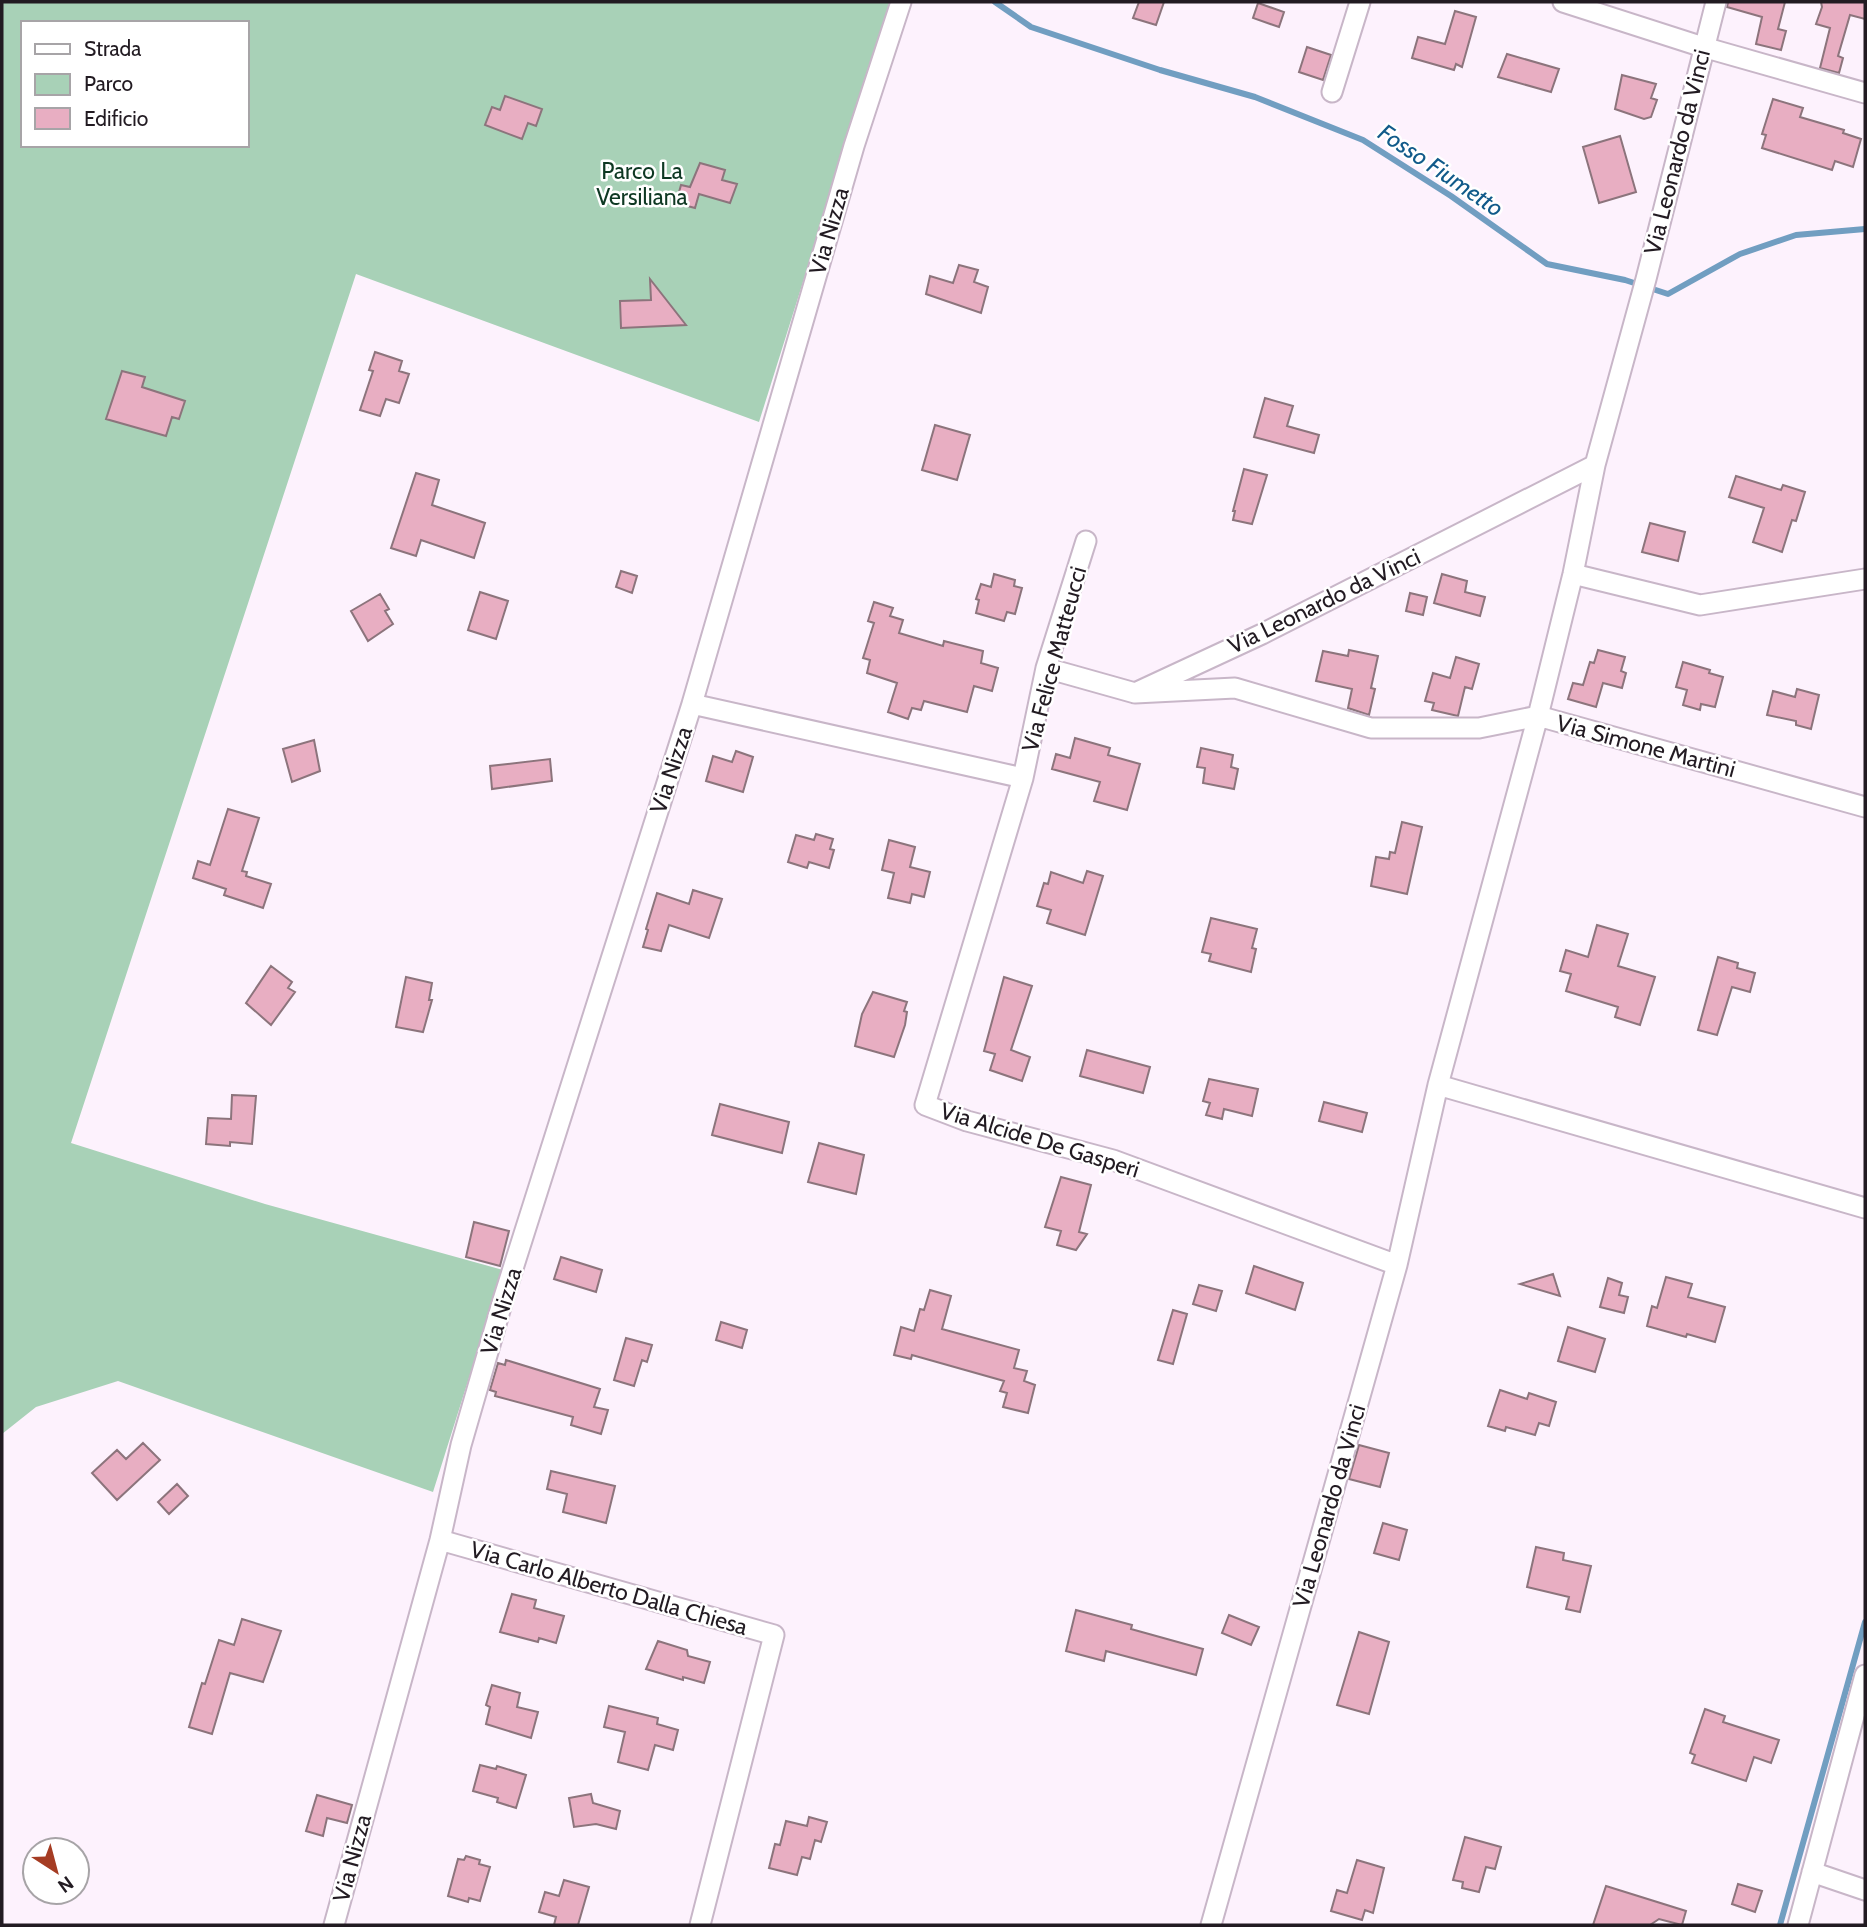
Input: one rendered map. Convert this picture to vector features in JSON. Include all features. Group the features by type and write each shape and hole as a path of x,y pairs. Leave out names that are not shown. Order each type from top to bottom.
{"street":[{"name":"Via Nizza","path":"334,1925 440,1540 461,1445 499,1313 692,704 850,159 901,2"},
{"path":"1332,92 1360,2"},
{"path":"1563,2 1703,47 1865,93"},
{"name":"Via Leonardo da Vinci","path":"1211,1925 1397,1265 1438,1085 1538,716 1573,574 1595,466 1716,2"},
{"name":"Via Leonardo da Vinci","path":"1135,693 1274,628 1595,466"},
{"name":"Via Felice Matteucci","path":"1023,778 1046,668 1086,541"},
{"path":"1573,574 1700,605 1865,579"},
{"path":"1046,668 1135,693"},
{"name":"Via Simone Martini","path":"1135,693 1235,688 1371,728 1479,728 1538,716 1865,807"},
{"name":"Via Nizza","path":"692,704 1023,778"},
{"name":"Via Alcide De Gasperi","path":"1023,778 925,1105 967,1121 1113,1160 1397,1265"},
{"path":"1438,1085 1865,1208"},
{"name":"Via Carlo Alberto Dalla Chiesa","path":"440,1540 774,1635 701,1925"},
{"path":"1798,1925 1865,1675"},
{"path":"1812,1872 1865,1890"}],"green space":[{"name":"Parco La Versiliana","path":"2,2 891,2 759,422 356,274 71,1143 265,1204 503,1270 433,1492 118,1381 36,1407 2,1434"}],"building":[{"path":"1139,2 1164,2 1156,25 1133,18"},
{"path":"1728,2 1785,2 1778,29 1786,31 1781,50 1756,44 1762,17 1727,7"},
{"path":"1821,2 1865,2 1865,19 1850,15 1838,56 1843,58 1839,73 1820,68 1830,28 1816,24"},
{"path":"1258,3 1284,12 1279,27 1253,18"},
{"path":"1455,11 1476,17 1462,67 1456,64 1454,70 1412,58 1418,37 1445,44"},
{"path":"1307,47 1331,55 1323,80 1299,72"},
{"path":"1507,54 1559,69 1551,92 1498,77"},
{"path":"1622,75 1656,84 1651,98 1657,100 1651,117 1644,119 1615,109"},
{"path":"505,96 542,109 536,126 528,123 522,139 485,125 492,107 500,110"},
{"path":"1773,99 1803,108 1800,117 1844,130 1843,133 1861,139 1853,167 1835,161 1832,170 1762,148 1766,135 1762,134"},
{"path":"1620,136 1636,192 1599,203 1583,147"},
{"path":"700,163 725,170 722,180 737,184 730,203 699,194 695,208 676,203 681,185 690,187"},
{"path":"959,265 978,270 974,282 988,287 981,313 926,294 930,276 953,283"},
{"path":"650,279 686,325 621,328 620,301 651,300"},
{"path":"375,352 402,361 399,371 409,374 399,403 386,399 380,416 360,410 373,371 369,370"},
{"path":"122,371 145,377 142,387 185,401 179,419 172,417 166,436 106,419"},
{"path":"1265,398 1293,406 1287,426 1319,435 1314,453 1254,437"},
{"path":"935,425 970,435 957,480 922,470"},
{"path":"1244,469 1267,475 1252,524 1233,520"},
{"path":"416,473 439,480 432,505 485,523 474,558 421,540 416,556 391,548"},
{"path":"1736,476 1781,490 1783,485 1805,492 1796,521 1792,520 1782,552 1753,542 1764,508 1729,497"},
{"path":"1650,523 1685,532 1678,561 1642,552"},
{"path":"621,571 637,576 632,593 616,587"},
{"path":"994,574 1015,580 1014,586 1022,588 1015,614 1007,612 1004,621 976,613 979,600 976,599 981,584 991,587"},
{"path":"1442,574 1467,581 1465,592 1485,597 1480,616 1434,603"},
{"path":"480,592 508,601 496,639 468,630"},
{"path":"1410,593 1427,597 1423,615 1406,611"},
{"path":"380,594 389,609 385,611 393,624 368,641 351,611"},
{"path":"874,602 893,608 890,616 903,620 899,633 943,646 944,641 983,651 981,663 998,668 992,691 974,686 967,712 924,701 921,710 912,708 908,719 888,712 897,683 867,673 870,660 863,658 874,623 868,621"},
{"path":"1349,650 1378,656 1369,715 1348,708 1352,689 1316,681 1323,651 1348,656"},
{"path":"1598,650 1625,657 1621,671 1626,673 1622,688 1603,683 1596,707 1568,699 1573,683 1583,685 1590,662 1594,663"},
{"path":"1456,657 1479,664 1472,689 1465,687 1458,716 1432,710 1434,703 1425,701 1433,673 1450,678"},
{"path":"1683,662 1723,677 1715,707 1701,704 1700,710 1683,705 1687,690 1676,687"},
{"path":"1797,689 1819,695 1811,729 1796,725 1796,721 1767,715 1773,691 1795,697"},
{"path":"1075,738 1110,748 1108,755 1140,764 1127,810 1094,801 1100,782 1052,769 1056,754 1070,758"},
{"path":"314,740 320,771 292,782 283,749"},
{"path":"1201,748 1233,755 1231,767 1238,769 1234,789 1203,783 1205,768 1197,767"},
{"path":"736,751 753,757 743,792 706,781 713,756 732,762"},
{"path":"550,759 552,781 492,789 490,766"},
{"path":"228,809 259,818 242,871 247,872 246,876 271,884 263,908 224,895 226,889 193,878 198,861 210,865"},
{"path":"1402,822 1422,827 1407,894 1371,886 1376,857 1389,859 1390,852 1395,853"},
{"path":"816,834 833,839 830,849 834,850 829,868 809,862 807,868 788,862 796,835 814,840"},
{"path":"889,840 915,847 910,867 930,872 924,897 912,894 910,903 888,898 894,873 882,870"},
{"path":"1087,871 1103,876 1085,935 1047,923 1051,910 1037,906 1044,883 1048,884 1051,872 1083,883"},
{"path":"693,890 722,899 709,938 669,925 661,951 643,947 657,893 689,904"},
{"path":"1211,918 1257,929 1252,948 1256,949 1251,972 1209,961 1211,954 1202,952"},
{"path":"1597,925 1628,934 1618,966 1655,977 1640,1025 1615,1017 1618,1007 1566,991 1571,974 1560,971 1566,950 1588,957"},
{"path":"1718,957 1738,963 1737,968 1755,973 1750,992 1732,987 1717,1035 1698,1030"},
{"path":"271,966 292,982 288,988 295,992 271,1025 246,1003"},
{"path":"406,977 432,983 429,1000 432,1000 423,1032 396,1027"},
{"path":"1004,977 1032,986 1011,1050 1030,1057 1022,1081 990,1070 995,1054 984,1051"},
{"path":"873,992 907,1002 904,1011 907,1012 905,1025 894,1057 855,1046 862,1014"},
{"path":"1087,1050 1150,1067 1143,1093 1080,1076"},
{"path":"1209,1079 1258,1089 1252,1116 1224,1109 1222,1119 1206,1115 1210,1103 1203,1101"},
{"path":"232,1095 256,1096 252,1144 206,1144 208,1118 231,1119"},
{"path":"1324,1102 1367,1113 1362,1132 1319,1121"},
{"path":"720,1104 789,1122 782,1153 712,1135"},
{"path":"819,1143 864,1155 856,1194 808,1182"},
{"path":"1061,1177 1091,1185 1079,1232 1087,1234 1076,1250 1057,1245 1061,1231 1045,1227"},
{"path":"474,1222 509,1231 500,1266 466,1257"},
{"path":"561,1257 602,1270 596,1292 554,1279"},
{"path":"1254,1266 1303,1283 1295,1310 1246,1293"},
{"path":"1553,1274 1560,1296 1520,1284"},
{"path":"1666,1277 1692,1284 1688,1297 1725,1307 1715,1342 1647,1326 1652,1306 1657,1308"},
{"path":"1608,1278 1622,1283 1619,1295 1628,1297 1624,1313 1600,1307"},
{"path":"1199,1285 1222,1291 1216,1311 1193,1304"},
{"path":"930,1290 951,1296 942,1329 1019,1350 1014,1368 1027,1371 1024,1381 1035,1385 1028,1413 1003,1407 1007,1393 1000,1391 1004,1381 912,1355 911,1359 894,1355 901,1327 914,1331 920,1309 924,1310"},
{"path":"1173,1310 1187,1314 1173,1364 1158,1360"},
{"path":"721,1322 747,1330 742,1348 716,1340"},
{"path":"1568,1327 1605,1339 1595,1372 1558,1361"},
{"path":"626,1338 652,1345 647,1362 642,1360 634,1386 614,1380"},
{"path":"506,1360 600,1389 594,1407 608,1410 601,1434 571,1425 573,1417 495,1396 496,1392 490,1390 498,1363 505,1365"},
{"path":"1500,1390 1527,1399 1529,1393 1556,1402 1549,1426 1539,1423 1535,1435 1506,1427 1505,1431 1488,1426"},
{"path":"143,1443 160,1460 117,1500 92,1473 117,1450 126,1459"},
{"path":"1359,1445 1389,1453 1380,1487 1349,1479"},
{"path":"551,1471 615,1486 606,1523 563,1512 567,1494 547,1489"},
{"path":"177,1484 188,1496 169,1514 158,1502"},
{"path":"1383,1523 1407,1530 1399,1560 1374,1553"},
{"path":"1536,1547 1564,1553 1563,1560 1591,1566 1580,1612 1566,1609 1569,1597 1527,1587"},
{"path":"512,1594 536,1600 534,1608 564,1616 556,1643 539,1638 538,1642 500,1632"},
{"path":"1076,1610 1132,1625 1131,1629 1203,1649 1196,1675 1106,1651 1104,1661 1066,1651"},
{"path":"1229,1615 1259,1627 1251,1645 1222,1633"},
{"path":"242,1619 281,1631 263,1682 230,1673 212,1734 189,1727 219,1640 234,1645"},
{"path":"1359,1632 1389,1642 1369,1714 1337,1705"},
{"path":"658,1641 687,1650 688,1656 710,1662 704,1683 646,1669"},
{"path":"492,1685 520,1693 517,1707 538,1712 531,1738 486,1724 490,1707 486,1705"},
{"path":"609,1706 658,1718 657,1724 678,1730 673,1750 655,1745 648,1770 618,1762 625,1732 604,1727"},
{"path":"1705,1709 1725,1716 1723,1722 1779,1740 1771,1763 1754,1757 1746,1781 1692,1763 1695,1755 1690,1753"},
{"path":"480,1765 496,1769 497,1766 526,1775 516,1808 497,1802 498,1798 473,1791"},
{"path":"591,1794 593,1803 620,1811 616,1829 596,1824 574,1827 569,1798"},
{"path":"317,1795 352,1805 347,1823 327,1818 323,1836 306,1831"},
{"path":"809,1817 827,1822 821,1842 815,1840 810,1859 802,1857 797,1875 769,1868 775,1844 780,1845 786,1821 807,1826"},
{"path":"1465,1837 1501,1847 1495,1869 1486,1867 1479,1892 1462,1888 1463,1882 1453,1880"},
{"path":"466,1856 480,1860 479,1864 490,1867 480,1901 469,1898 468,1902 448,1896 458,1859 464,1860"},
{"path":"1357,1860 1384,1868 1373,1913 1365,1910 1362,1920 1331,1911 1337,1890 1347,1893"},
{"path":"564,1880 589,1887 578,1925 554,1925 556,1917 539,1912 545,1892 559,1896"},
{"path":"1738,1884 1762,1891 1755,1912 1732,1904"},
{"path":"1606,1886 1686,1911 1682,1925 1659,1919 1650,1925 1593,1925"}],"waterway":[{"name":"Fosso Fiumetto","path":"995,2 1031,27 1160,70 1255,97 1363,140 1451,196 1547,264 1625,280 1668,294 1740,254 1796,235 1865,229"},
{"path":"1780,1925 1865,1622"}]}
